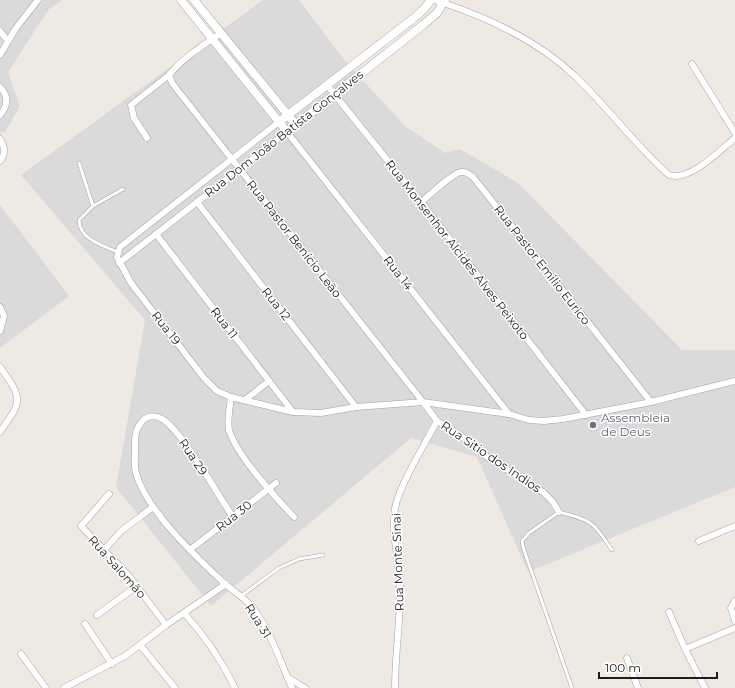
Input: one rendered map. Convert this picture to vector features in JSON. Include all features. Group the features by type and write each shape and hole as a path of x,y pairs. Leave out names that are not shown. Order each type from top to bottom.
{"street":[{"path":"0,55 7,40 38,0"},
{"path":"181,0 286,132"},
{"path":"194,0 296,125"},
{"path":"432,0 444,2 490,20 539,48 576,77 669,175 676,177 694,170 735,138"},
{"name":"Rua Dom João Batista Gonçalves","path":"118,258 120,247 126,242 231,158 419,14 432,0"},
{"name":"Rua Dom João Batista Gonçalves","path":"118,258 156,234 286,132 335,96 423,25 437,12 444,2"},
{"path":"0,31 7,40"},
{"path":"147,138 134,118 131,105 169,75 182,60 221,33"},
{"path":"692,64 735,133"},
{"name":"Rua Pastor Benício Leão","path":"169,75 180,94 423,402"},
{"name":"Rua Monsenhor Alcides Alves Peixoto","path":"327,85 421,202 586,415"},
{"path":"0,87 7,98 6,105 0,115"},
{"name":"Rua 14","path":"286,132 509,414"},
{"path":"0,139 4,146 5,152 0,161"},
{"name":"Rua Pastor Emilio Eurico","path":"421,202 454,175 461,172 467,173 472,177 651,402"},
{"name":"Rua 12","path":"197,202 356,407"},
{"name":"Rua 11","path":"156,234 293,412"},
{"name":"Rua 19","path":"118,258 131,283 204,378 212,387 231,397"},
{"path":"0,307 4,316 4,324 0,331"},
{"path":"0,367 13,386 18,399 15,410 0,432"},
{"path":"245,400 269,381"},
{"path":"294,517 268,489 233,439 228,424 231,397 293,412 321,413 356,407 423,402 509,414 529,420 544,421 586,415 651,402 735,382"},
{"name":"Rua Sitio dos Indios","path":"423,402 437,421 463,437 496,463 543,492 553,502 559,512"},
{"name":"Rua 29","path":"142,421 148,416 156,416 169,424 186,446 233,517"},
{"name":"Rua 31","path":"142,421 136,430 136,473 154,506 168,526 226,584 252,607 261,621 292,688"},
{"name":"Rua Monte Sinai","path":"395,688 400,598 399,566 394,527 395,508 409,476 437,421"},
{"name":"Rua 30","path":"191,549 276,483"},
{"name":"Rua Salomão","path":"109,494 82,523 83,529 137,586 166,625"},
{"path":"104,550 121,531 154,506"},
{"path":"698,541 735,526"},
{"path":"64,688 112,664 226,584"},
{"path":"97,614 137,586"},
{"path":"735,601 731,608 735,621"},
{"path":"669,612 685,649 705,688"},
{"path":"184,613 210,643 219,656 234,688"},
{"path":"85,624 112,664"},
{"path":"685,649 735,628"},
{"path":"140,645 175,688"},
{"path":"22,654 46,688"},
{"path":"627,658 638,688"},
{"path":"287,677 305,688"}],"lane":[{"path":"79,163 93,206"},
{"path":"118,258 91,239 81,229 79,220 93,206 123,189"},
{"path":"572,688 522,545 522,541 529,533 559,512 586,519 592,523 612,550"},
{"path":"241,596 279,568 299,559 323,555"}],"shaded area":[{"path":"0,0 62,0 48,10 8,72 20,106 5,132 0,132"},
{"path":"263,0 299,0 346,62 405,126 445,153 460,149 518,183 682,350 735,350 735,487 528,572 477,457 411,438 211,606 116,487 145,320 21,175"},
{"path":"0,205 69,296 0,348"}],"place":[{"name":"Assembleia de Deus","path":"593,425"}]}
